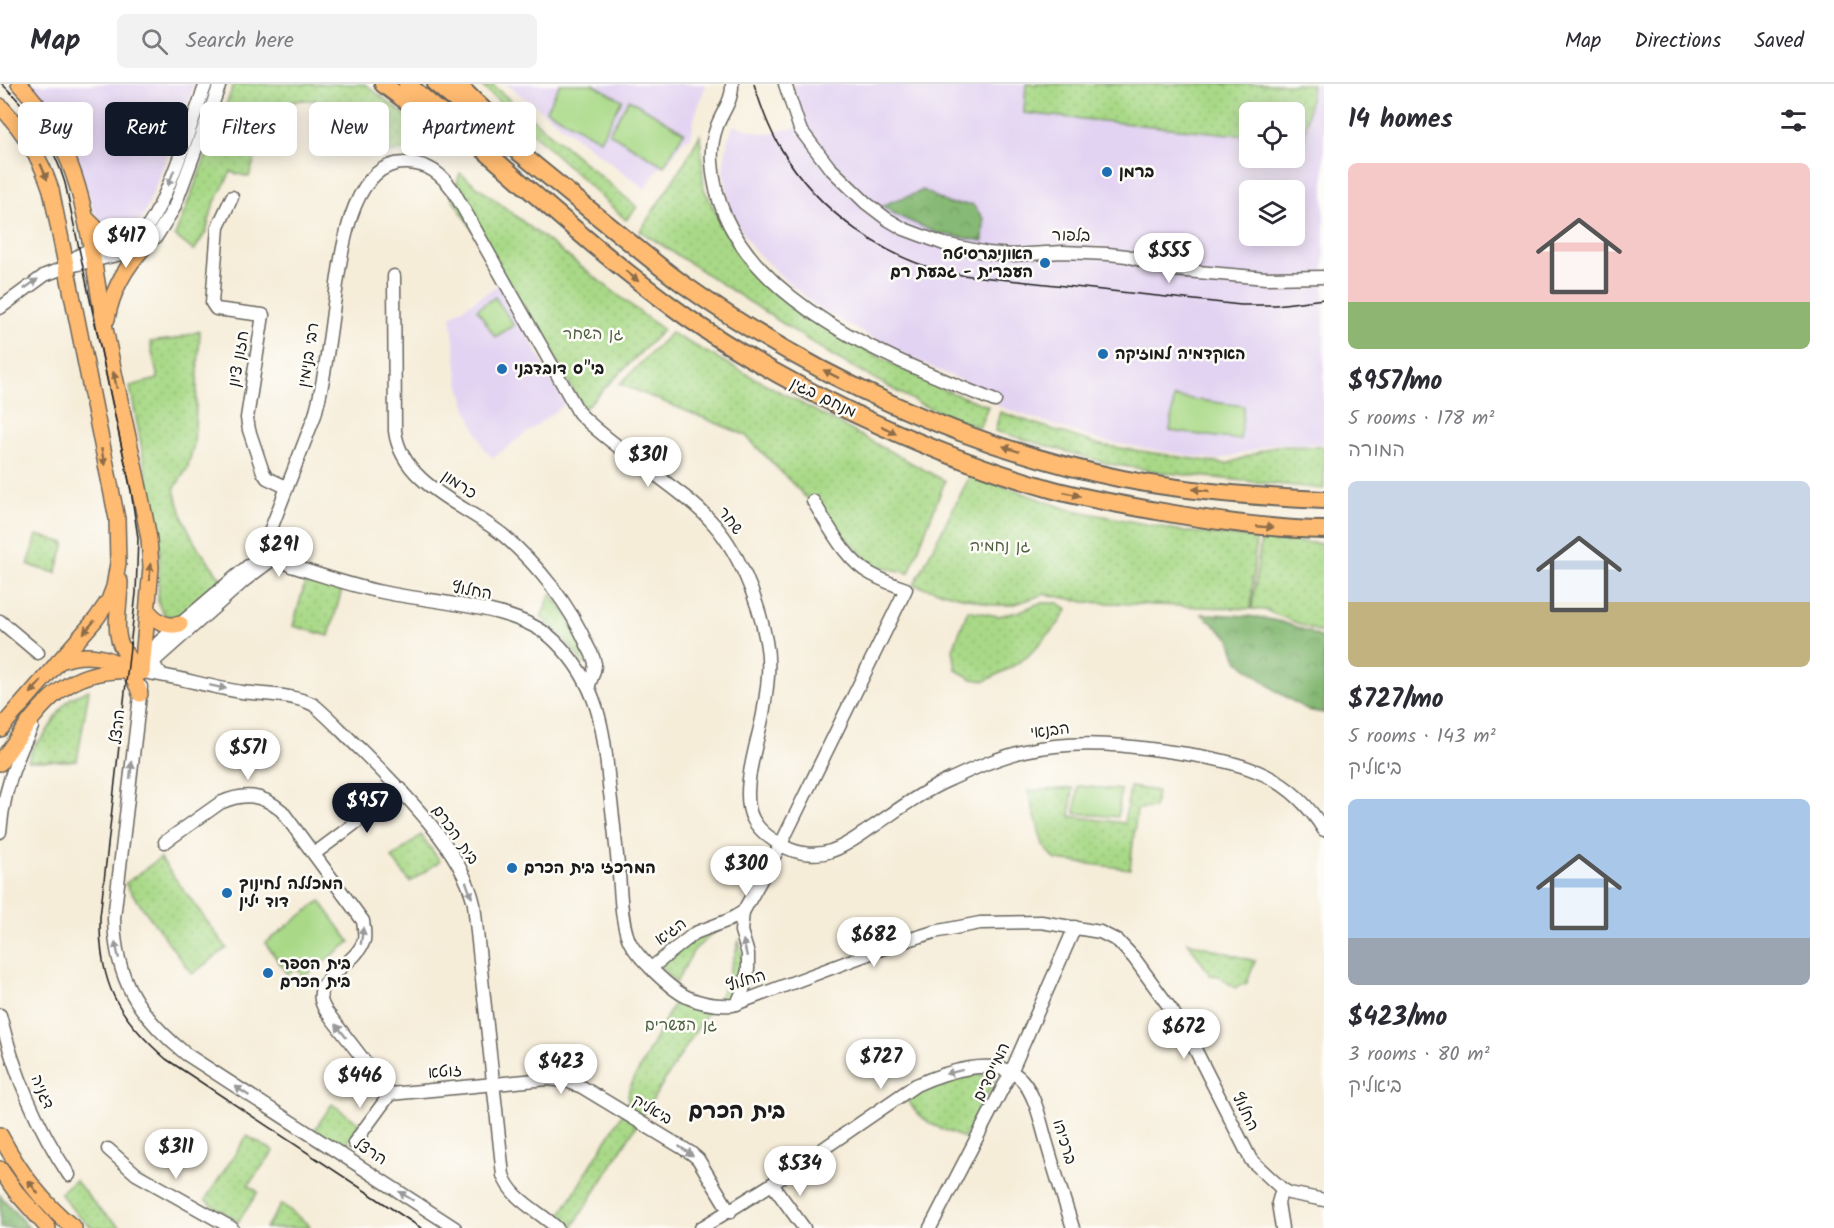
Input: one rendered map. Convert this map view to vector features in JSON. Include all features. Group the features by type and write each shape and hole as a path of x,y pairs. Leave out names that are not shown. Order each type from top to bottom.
{"highway":[{"path":"383,84 587,238"},
{"name":"מנחם בגין","path":"407,84 587,238 676,309 743,355 810,392 936,451 1055,490 1202,519 1324,530"},
{"name":"מנחם בגין","path":"436,84 681,282 750,328 830,374 928,420 1044,459 1125,479 1205,490 1324,500"},
{"path":"457,84 588,208"}],"main road":[{"path":"19,84 46,116 61,142 80,190 87,219 106,334 149,539 151,567 148,610 141,668 134,677 140,694"},
{"path":"0,106 22,133 47,178 54,204 117,519 119,642 128,658 141,668"},
{"path":"87,219 99,231 126,241"},
{"path":"106,334 107,317 117,285 126,268 146,245"},
{"path":"0,729 96,620 109,600 119,555"},
{"path":"148,610 166,625 180,624"},
{"path":"57,662 75,656 90,656 141,668"},
{"path":"0,763 46,702 59,690 84,677 100,672 141,668"},
{"path":"0,720 21,705"},
{"path":"0,1135 19,1168 46,1204 74,1228"},
{"path":"0,1169 16,1192 48,1228"}],"street":[{"path":"0,308 37,280 135,238 146,230 158,210 206,84"},
{"path":"93,255 129,253 146,245 163,229 174,208 220,84"},
{"path":"732,84 730,98 717,127 712,146 712,162 714,179 727,219 747,255 795,299 848,334 891,356 995,401"},
{"name":"בלפור","path":"785,84 800,129 829,167 886,219 904,229 944,244 988,254 1063,252 1108,254 1127,256 1174,270 1266,278 1324,277"},
{"name":"שחר","path":"382,168 411,163 432,169 442,176 453,190 579,412 604,435 700,510 728,542 758,610 769,656 768,682 748,788 748,804 758,826 781,844"},
{"name":"רבי בנימין","path":"272,557 269,534 315,415 319,399 341,258 352,212 366,185 382,168"},
{"name":"חזון ציון","path":"232,197 218,227 212,303 216,309 263,315 247,407 248,424 263,472 267,478 286,487"},
{"name":"כרמון","path":"394,276 395,431 400,451 421,478 502,535 524,555 550,586 576,621 593,658 595,665 589,685"},
{"path":"737,1004 745,985 748,969 748,954 741,931 743,912 781,844 906,589 870,574 858,565 813,501"},
{"path":"141,668 156,647 180,624 248,566 272,557"},
{"path":"141,668 272,557"},
{"name":"החלוץ","path":"272,557 291,566 380,592 491,611 527,622 553,638 577,666 589,685 599,712 605,738 624,926 630,944 651,968 686,997 717,1006 737,1004 895,944 934,932 980,923 1041,922 1100,932 1118,941 1134,958 1173,1012 1196,1051 1251,1160 1282,1189"},
{"path":"0,621 38,653"},
{"name":"בית הכרם","path":"141,668 215,687 307,701 322,711 401,789 443,842 462,872 472,895 476,915 501,1164 505,1182 514,1194 557,1228"},
{"name":"הרצל","path":"140,694 114,918 114,936 122,969 139,1007 152,1024 186,1053 455,1228"},
{"path":"0,832 12,775 25,739 46,702"},
{"name":"הבנאי","path":"781,844 800,852 828,852 847,844 924,792 978,767 1024,751 1088,743 1133,746 1209,757 1245,765 1270,777 1294,794 1313,812 1324,830"},
{"path":"0,768 12,775"},
{"path":"314,854 401,789"},
{"path":"165,842 220,803 231,798 266,799 282,811 360,914 365,932 361,946 321,988 320,998 326,1011 390,1094 354,1143"},
{"name":"הגיא","path":"651,968 695,933 743,912"},
{"name":"המייסדים","path":"930,1228 1011,1072 1075,927"},
{"name":"דגניה","path":"0,1015 12,1062 24,1093 38,1124 69,1175"},
{"path":"701,1228 730,1212 916,1085 936,1076 982,1066 1011,1072"},
{"name":"ברכיהו","path":"1011,1072 1020,1078 1031,1095 1073,1228"},
{"name":"ביאליק","path":"493,1084 547,1079 566,1081 582,1087 691,1153 698,1159 730,1212"},
{"name":"זוטא","path":"390,1094 493,1084"},
{"path":"108,1149 136,1174 232,1228"},
{"path":"772,1184 804,1228"},
{"path":"1282,1228 1278,1203 1282,1189 1289,1193 1324,1200"}],"shaded area":[{"path":"26,84 195,84 188,102 105,102 105,156 167,156 143,218 133,226 121,228 107,227 100,221 73,156 93,156 93,102 39,102"},
{"path":"506,84 706,84 694,119 691,138 683,141 665,167 660,166 645,189 536,107 536,102 530,102"},
{"name":"האוניברסיטה העברית - גבעת רם","path":"793,84 1324,84 1324,444 1273,444 1218,460 1101,441 997,406 1001,399 858,330 816,306 781,276 753,249 731,213 723,171 728,138 734,125 764,134 804,126"},
{"name":"בי\"ס דובדבני","path":"500,284 565,404 493,458 484,449 459,383 451,316"}],"green space":[{"path":"234,84 365,84 388,102 310,100 227,102"},
{"path":"480,84 491,84 512,102 499,102"},
{"path":"560,84 593,84 622,100 600,140 546,110"},
{"path":"1026,84 1312,84 1305,135 1305,102 1239,102 1239,135 1024,113"},
{"path":"629,99 684,132 664,166 609,133"},
{"path":"389,103 401,112 401,151 389,153"},
{"path":"536,122 637,207 626,220 536,136"},
{"path":"700,135 704,189 743,264 758,282 830,331 939,388 988,406 979,428 920,404 833,356 640,231"},
{"path":"206,156 255,156 249,177 231,172 213,206 206,232 194,251 175,236"},
{"name":"גן השחר","path":"460,173 663,330 584,409 545,340 452,198"},
{"path":"923,190 949,204 972,204 984,219 983,241 937,233 896,215 883,206"},
{"path":"495,297 514,325 495,337 477,309"},
{"path":"200,331 194,444 187,469 174,489 183,518 196,545 222,580 189,611 171,617 163,613 158,602 160,546 130,386 158,379 150,342 175,339"},
{"name":"גן נחמיה","path":"671,333 945,481 909,573 871,564 745,435 620,384"},
{"path":"1174,397 1244,406 1240,440 1170,431"},
{"path":"1000,412 1100,445 1227,464 1275,446 1324,447 1324,489 1168,473 1110,464 995,431"},
{"name":"גן נחמיה","path":"971,474 1067,509 1182,531 1256,538 1251,609 1086,602 1045,594 1012,605 994,605 914,585"},
{"path":"37,535 65,543 56,573 28,565"},
{"path":"1261,539 1324,544 1324,634 1265,610 1252,609"},
{"path":"306,579 342,589 329,636 293,626"},
{"path":"551,594 568,616 590,663 584,664 559,633 541,617"},
{"path":"1040,603 1059,603 1067,610 1059,623 1027,657 985,681 972,679 956,670 953,649 968,610 998,616 1018,612"},
{"path":"1202,614 1265,618 1308,631 1324,639 1324,713 1307,710 1276,691 1237,660 1230,639"},
{"path":"89,690 77,761 28,761 33,747 44,736 63,706 71,698"},
{"path":"1078,786 1121,790 1118,817 1075,813"},
{"path":"1130,787 1157,791 1154,808 1137,809 1130,869 1056,860 1043,845 1028,791 1073,788 1070,816 1124,823"},
{"path":"421,835 440,861 410,882 392,858"},
{"path":"160,858 227,948 192,974 125,884"},
{"path":"320,901 350,942 303,977 297,968 288,974 265,943"},
{"path":"716,931 694,950 676,983 660,966 697,937"},
{"path":"739,941 743,958 740,984 733,1000 717,1000 725,986"},
{"path":"1188,942 1255,961 1247,983 1235,988 1219,976 1210,975"},
{"name":"גן העשרים","path":"675,1001 709,1010 572,1228 568,1228 558,1219 627,1106 629,1089"},
{"path":"983,1074 997,1076 964,1138 926,1120 908,1101 943,1082"},
{"path":"332,1104 360,1124 343,1149 315,1129"},
{"path":"247,1136 274,1151 248,1185 258,1192 238,1222 205,1200"},
{"path":"75,1180 99,1209 122,1228 93,1228 78,1216 60,1193"},
{"path":"0,1195 29,1228 0,1228"},
{"path":"282,1204 310,1226 309,1228 265,1228"}],"tram line":[{"path":"2,84 32,117 48,141 65,183 131,491 138,538 136,593 100,917 100,940 107,979 114,996 134,1028 166,1059 421,1228"},
{"path":"754,84 776,139 795,170 814,192 858,231 882,247 908,259 935,269 962,275 1241,305 1276,305 1324,299"}],"place":[{"name":"ברמן","path":"1107,172"},
{"name":"האוניברסיטה העברית - גבעת רם","path":"1045,263"},
{"name":"האקדמיה למוזיקה","path":"1103,354"},
{"name":"בי\"ס דובדבני","path":"502,369"},
{"name":"המרכזי בית הכרם","path":"512,868"},
{"name":"המכללה לחינוך דוד ילין","path":"227,893"},
{"name":"בית הספר בית הכרם","path":"268,973"}],"district":[{"name":"בית הכרם","path":"737,1112"}]}
